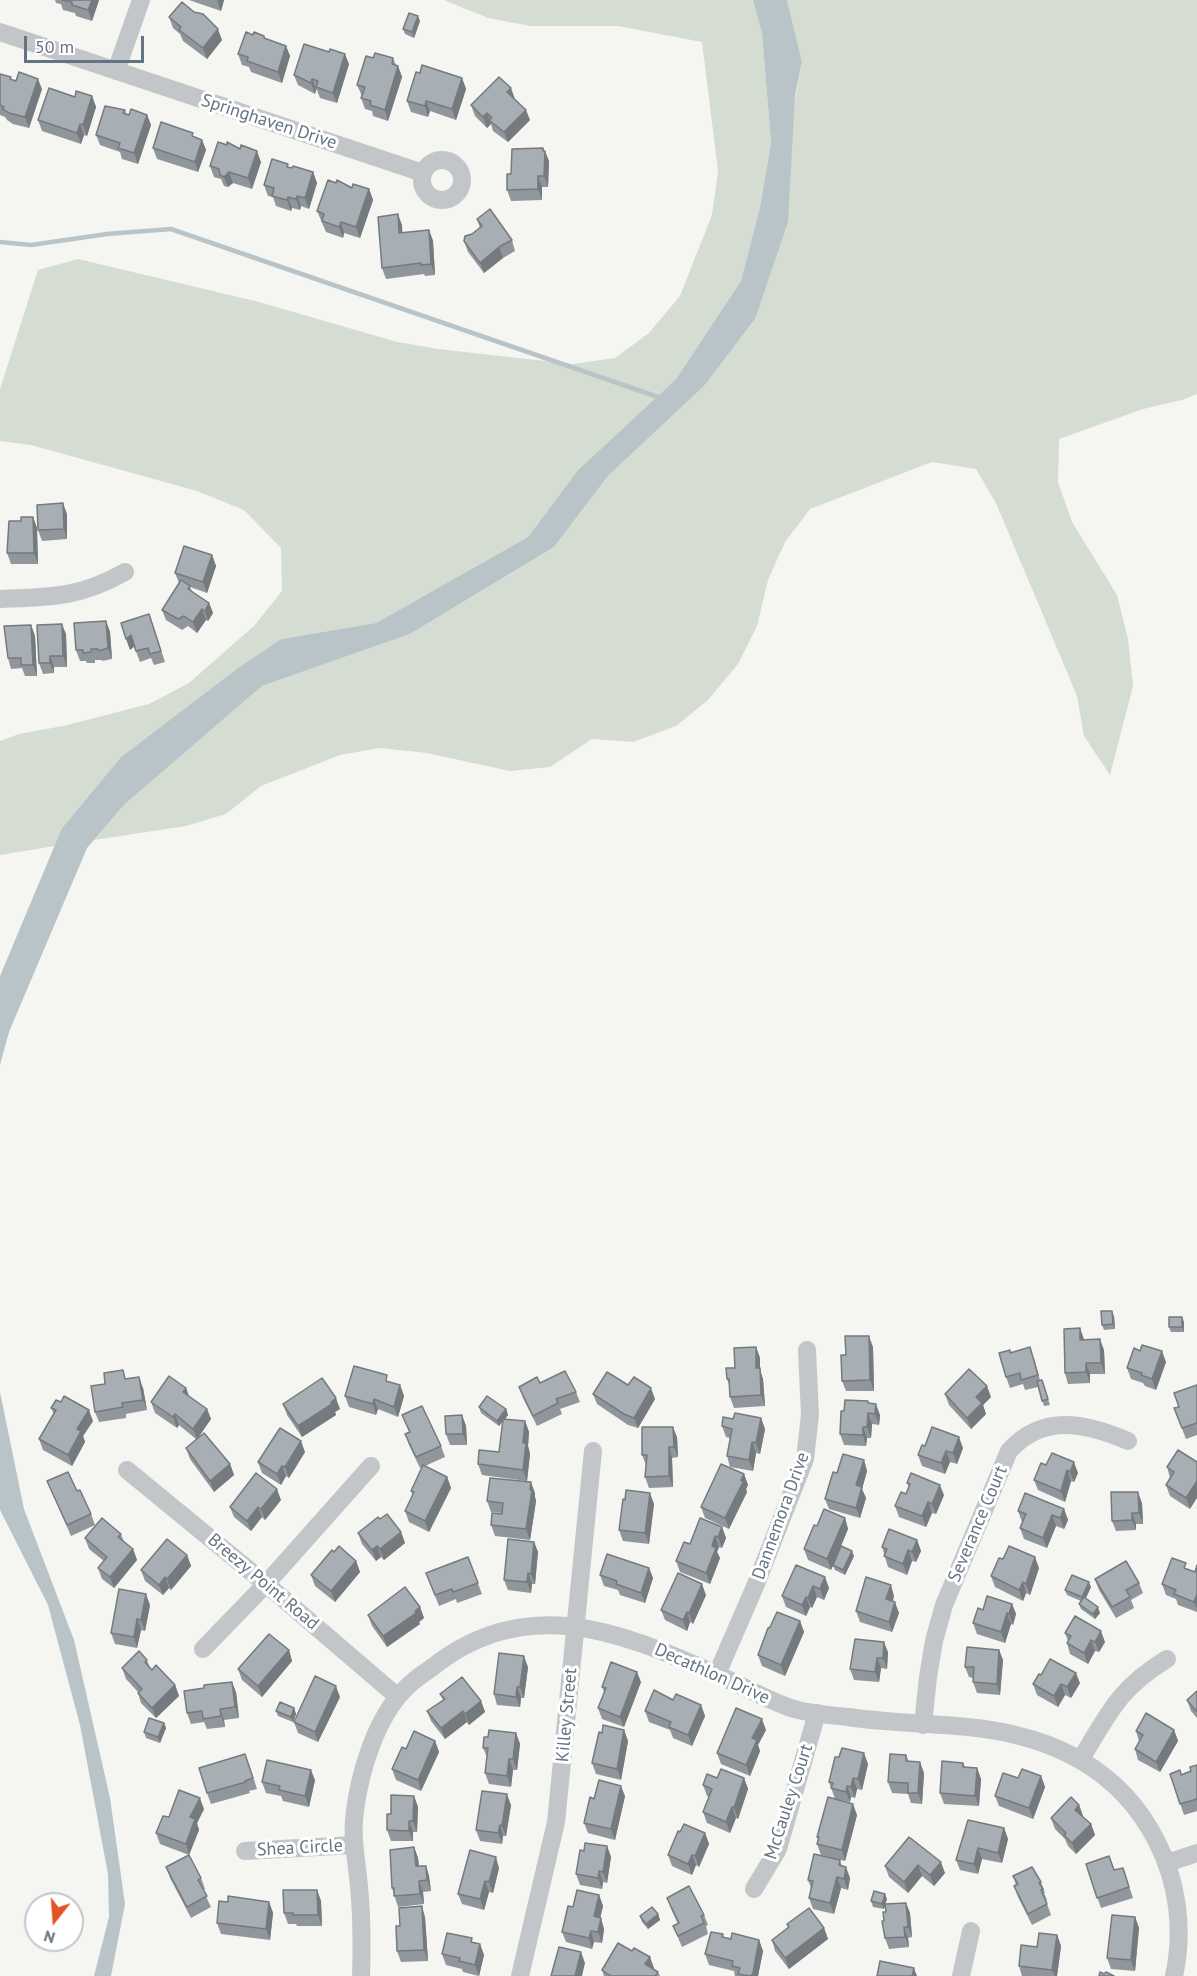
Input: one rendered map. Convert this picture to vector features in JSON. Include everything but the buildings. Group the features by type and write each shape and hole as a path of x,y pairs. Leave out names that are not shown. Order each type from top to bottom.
{"street":[{"path":"116,71 141,0"},
{"name":"Springhaven Drive","path":"0,32 423,172"},
{"path":"0,600 76,594 104,584 125,572"},
{"name":"Dannemora Drive","path":"717,1674 769,1553 805,1459 810,1415 807,1350"},
{"name":"Severance Court","path":"923,1725 934,1641 944,1605 1009,1451 1018,1440 1030,1432 1044,1427 1065,1425 1089,1427 1128,1441"},
{"name":"Killey Street","path":"520,1976 556,1822 593,1451"},
{"path":"202,1649 266,1584 371,1466"},
{"name":"Breezy Point Road","path":"127,1470 266,1584 398,1697"},
{"name":"Decathlon Drive","path":"361,1976 361,1904 354,1845 354,1812 366,1758 388,1711 405,1689 451,1651 492,1632 555,1623 616,1634 717,1674 794,1709 1003,1732 1037,1741 1081,1759 1115,1785 1135,1806 1151,1830 1167,1863 1178,1908 1179,1936 1174,1976"},
{"path":"1081,1759 1115,1702 1146,1672 1167,1659"},
{"name":"McCauley Court","path":"754,1889 778,1849 817,1713"},
{"name":"Shea Circle","path":"245,1851 354,1845"},
{"path":"1167,1863 1197,1853"},
{"path":"961,1976 970,1931"}],"shaded area":[{"path":"444,0 753,0 762,33 771,143 760,207 741,281 676,379 578,470 528,537 376,623 281,639 238,668 121,757 62,828 55,846 0,855 0,741 19,734 63,726 149,704 189,683 254,626 282,591 281,548 244,510 197,491 31,445 0,441 0,389 38,270 78,259 259,302 397,342 438,349 572,364 615,358 649,333 680,296 712,215 718,171 702,42 618,26 531,26 488,18"},
{"path":"753,0 787,0 802,62 795,96 788,222 755,319 705,385 608,476 554,547 410,634 262,686 125,804 87,848 9,1032 0,1065 0,976 62,828 121,757 238,668 281,639 376,623 528,537 578,470 676,379 741,281 760,207 771,143 762,33"},
{"path":"787,0 1197,0 1197,394 1143,409 1059,439 1058,482 1072,522 1117,595 1128,639 1133,686 1110,775 1084,736 1077,696 996,503 976,469 932,462 810,509 785,542 768,580 757,626 738,664 708,700 676,726 633,742 592,739 550,767 510,771 427,753 380,748 340,755 261,786 226,814 186,826 94,840 125,804 262,686 410,634 554,547 608,476 705,385 755,319 802,62"},
{"path":"0,1392 24,1509 74,1640 110,1798 125,1904 111,1976 94,1976 109,1917 108,1874 80,1725 48,1605 0,1510"}],"waterway":[{"path":"0,242 31,245 107,234 171,229 661,398"}]}
